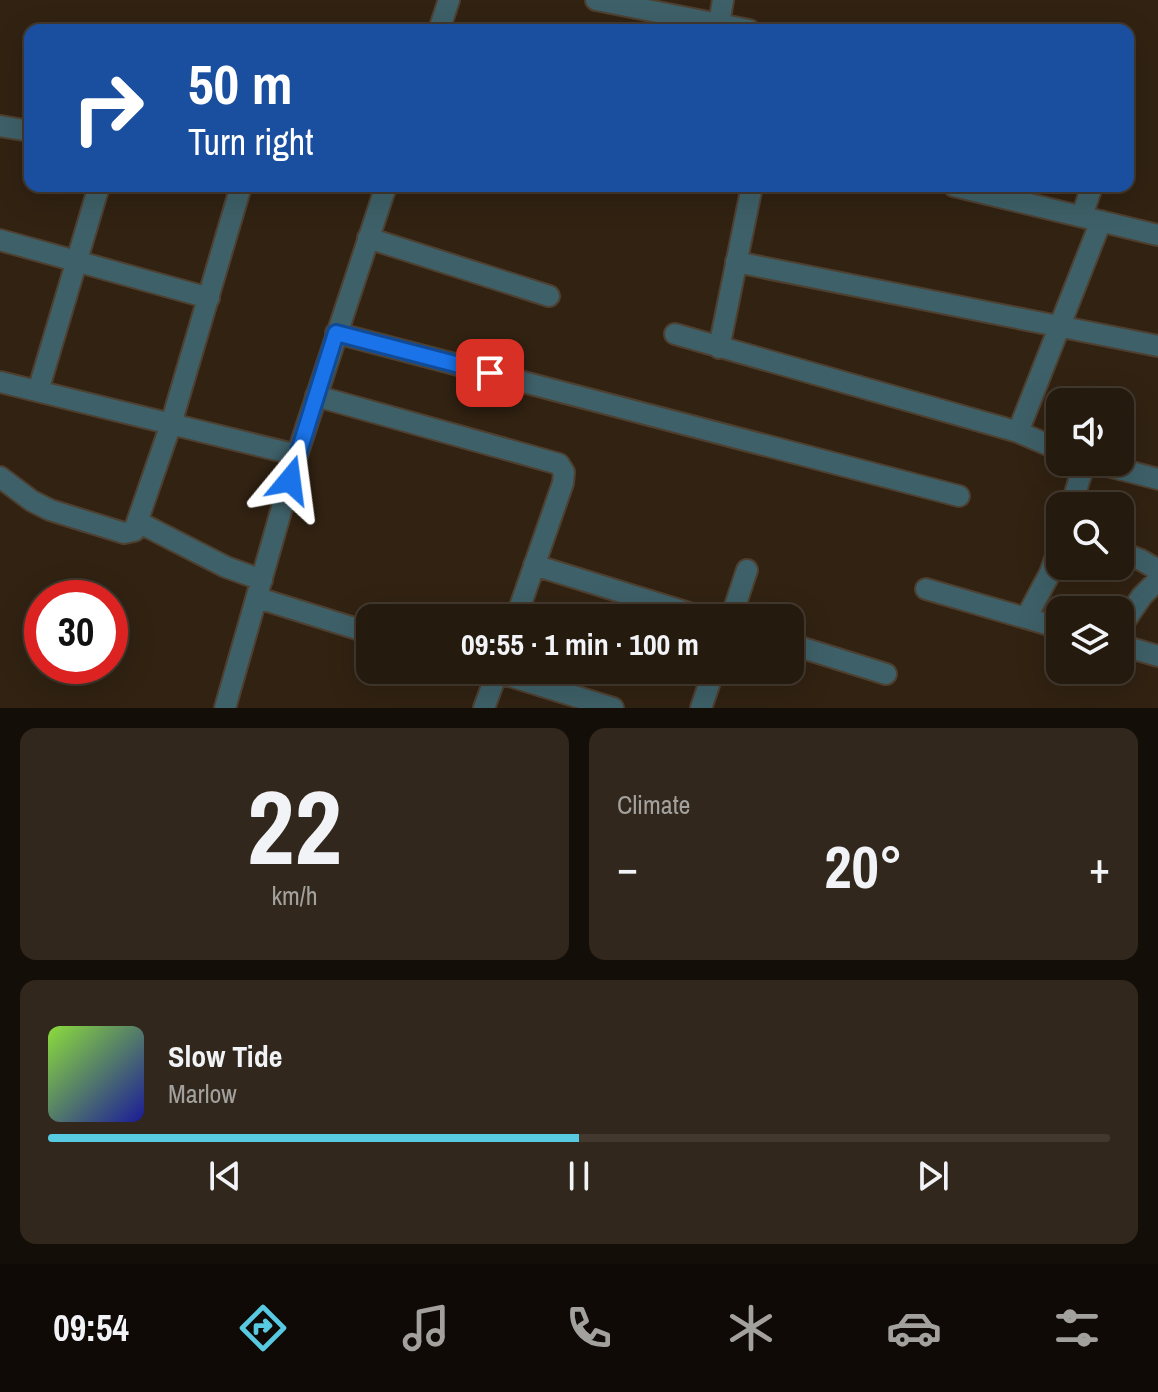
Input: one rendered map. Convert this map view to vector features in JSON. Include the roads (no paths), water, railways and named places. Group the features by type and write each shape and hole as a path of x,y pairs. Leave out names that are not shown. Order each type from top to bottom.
{"street":[{"path":"441,24 449,0"},
{"path":"596,0 701,24"},
{"path":"719,24 723,0"},
{"path":"0,126 24,130"},
{"path":"38,391 97,192"},
{"path":"0,477 32,501 50,510 124,533 134,531 171,424 239,192"},
{"path":"225,708 297,455 384,192"},
{"path":"719,348 751,192"},
{"path":"980,192 1158,235"},
{"path":"1018,432 1059,327 1092,218 1092,192"},
{"path":"368,238 549,296"},
{"path":"0,240 209,298"},
{"path":"736,262 1158,346"},
{"path":"336,333 959,496"},
{"path":"675,334 1018,432 1046,444"},
{"path":"0,382 297,455"},
{"path":"316,396 559,464 564,472 563,483 521,604"},
{"path":"1134,473 1158,479"},
{"path":"138,522 226,567 260,589 356,627"},
{"path":"1134,557 1158,570"},
{"path":"534,565 660,604"},
{"path":"736,604 747,570"},
{"path":"1026,618 1046,580"},
{"path":"1134,608 1158,580"},
{"path":"926,589 1046,624"},
{"path":"804,648 886,674"},
{"path":"1134,649 1158,656"},
{"path":"484,708 491,684"},
{"path":"535,684 602,706"},
{"path":"701,708 709,684"}]}
